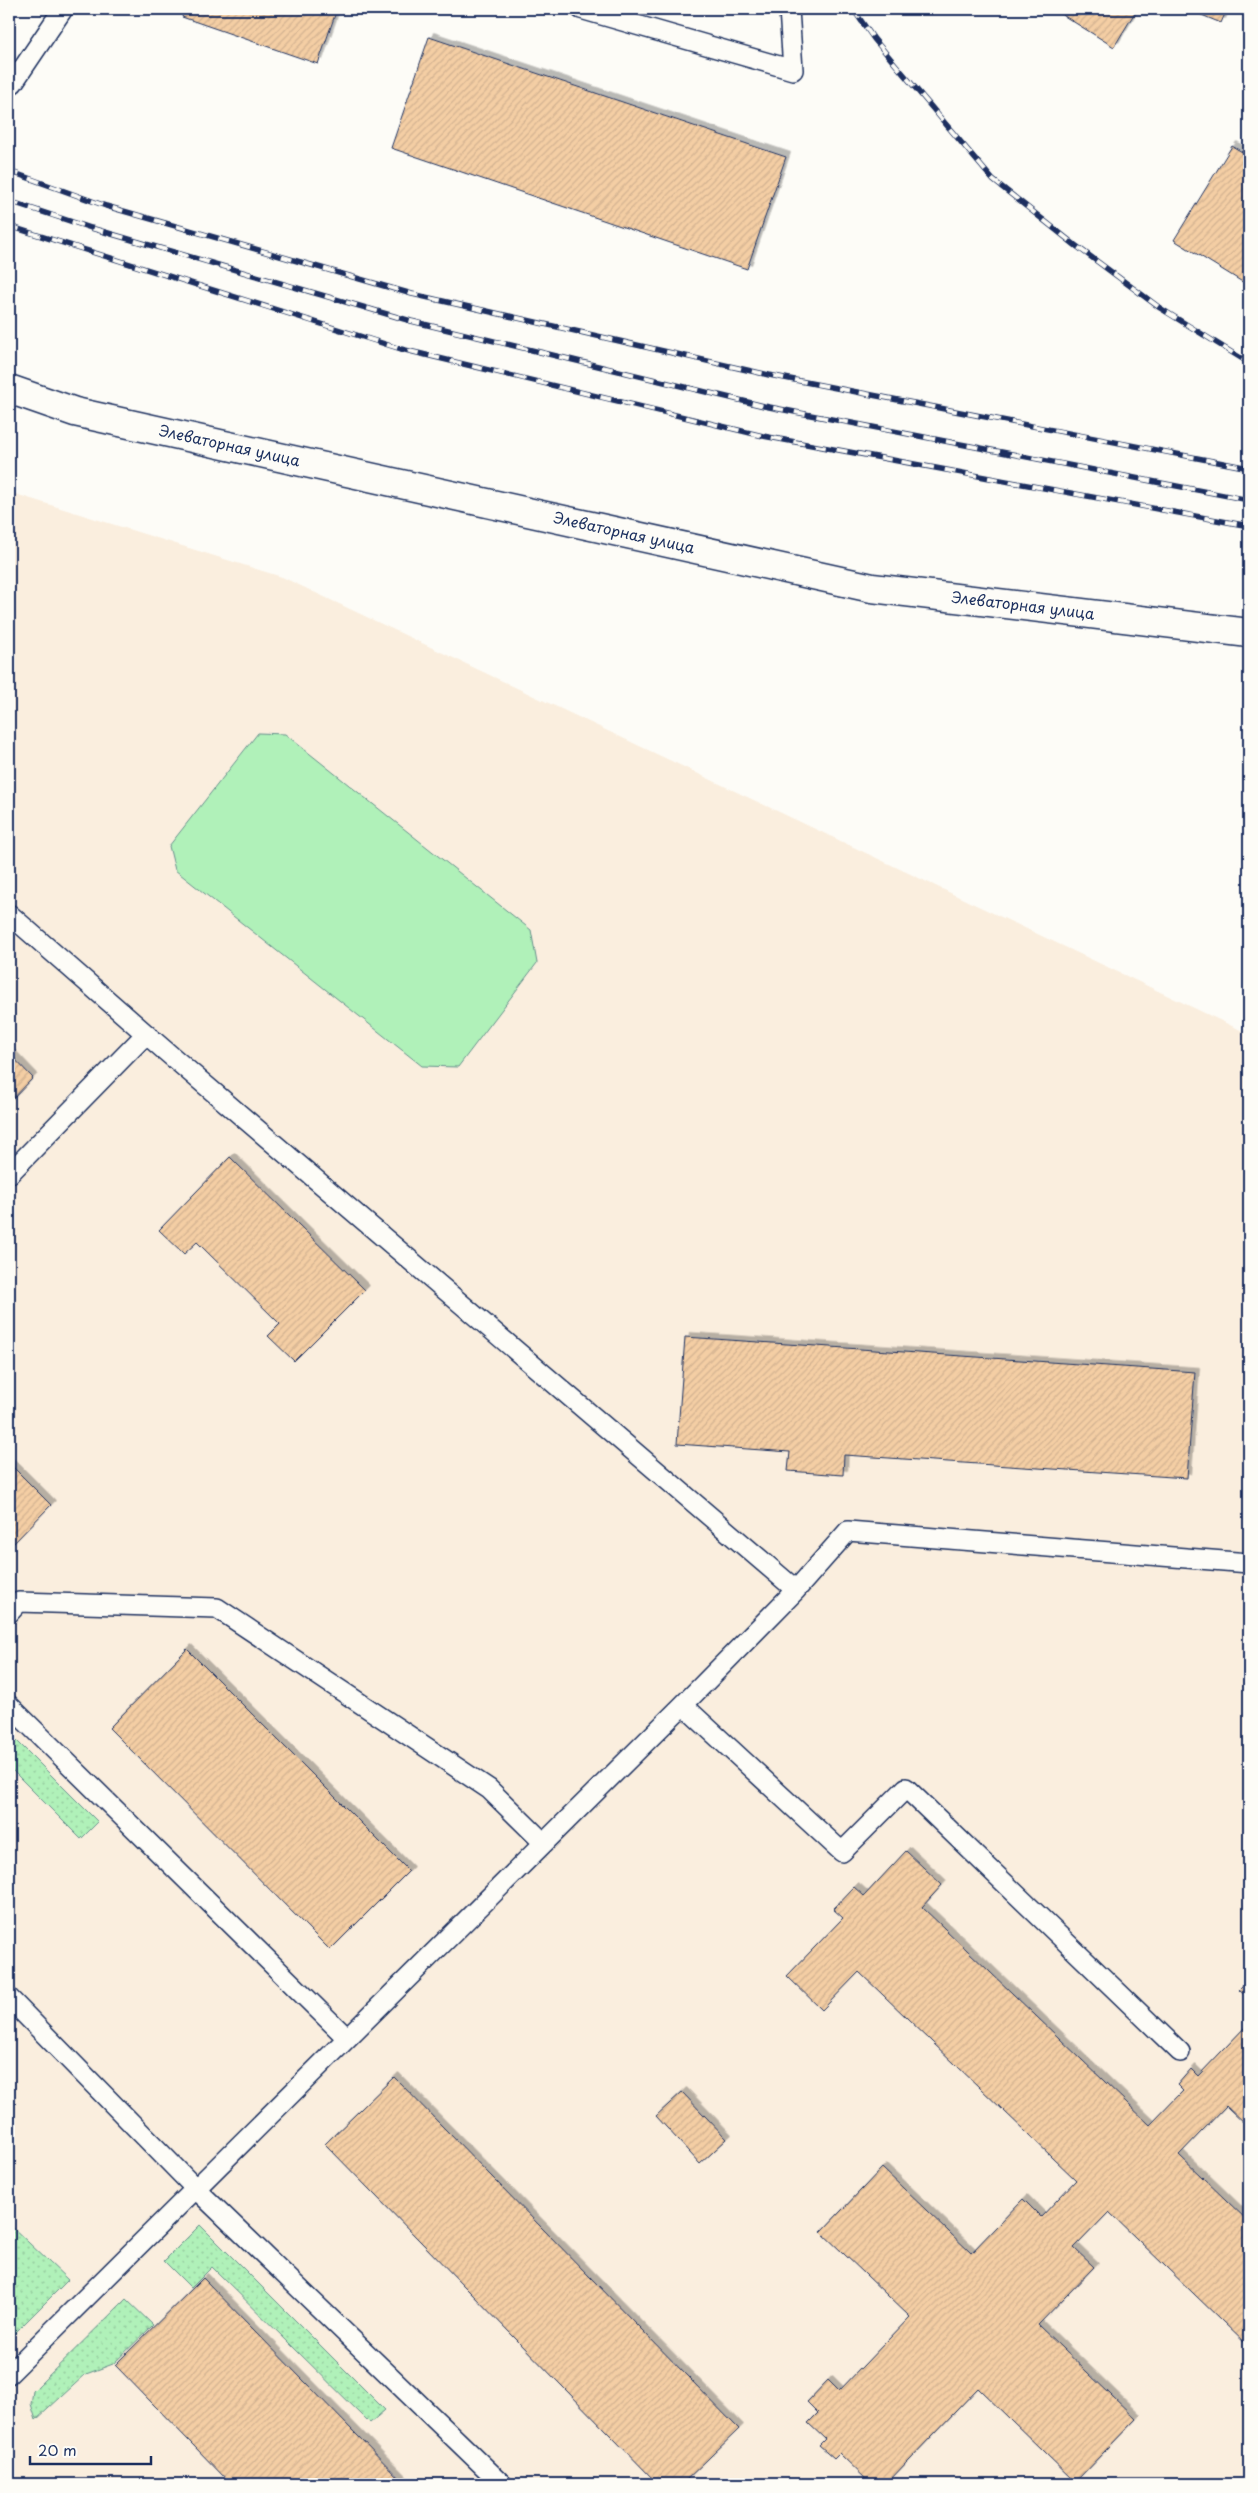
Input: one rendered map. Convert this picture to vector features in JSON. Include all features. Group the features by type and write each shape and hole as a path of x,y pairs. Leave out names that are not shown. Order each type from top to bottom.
{"street":[{"name":"Элеваторная улица","path":"9,389 75,412 872,588 1249,633"}],"lane":[{"path":"13,83 63,9"},
{"path":"581,9 793,70 789,9"},
{"path":"9,914 146,1034 796,1590"},
{"path":"9,1174 146,1034"},
{"path":"9,2374 683,1705 796,1590 848,1531 1249,1563"},
{"path":"9,1613 19,1602 216,1608 489,1789 544,1843"},
{"path":"9,1705 347,2038"},
{"path":"683,1705 842,1852 906,1788 1180,2052"},
{"path":"9,1998 196,2189 502,2484"}],"shaded area":[{"path":"9,492 282,577 1249,1034 1249,2484 9,2484"}],"green space":[{"path":"258,733 285,734 531,930 537,963 458,1067 422,1066 175,870 169,846"},
{"path":"9,1733 98,1822 81,1839 9,1767"},
{"path":"9,2224 68,2280 9,2339"},
{"path":"200,2225 385,2410 370,2423 212,2267 191,2288 164,2261"},
{"path":"126,2299 153,2325 113,2364 86,2374 36,2420 31,2404 33,2391"}],"building":[{"path":"185,9 337,9 318,64 182,17"},
{"path":"1053,9 1137,9 1114,47"},
{"path":"1187,9 1227,9 1221,23"},
{"path":"429,37 786,157 747,269 391,148"},
{"path":"1232,146 1249,156 1249,286 1174,240"},
{"path":"9,1053 33,1078 9,1103"},
{"path":"230,1157 365,1290 294,1361 268,1336 280,1324 197,1242 184,1254 159,1230"},
{"path":"685,1337 1195,1372 1187,1478 844,1455 843,1475 788,1471 790,1452 677,1444"},
{"path":"9,1463 51,1505 9,1548"},
{"path":"187,1649 409,1871 330,1950 109,1728"},
{"path":"906,1851 942,1885 922,1907 1150,2125 1183,2091 1177,2085 1191,2069 1198,2076 1249,2023 1249,2128 1226,2106 1179,2155 1249,2222 1249,2347 1109,2212 1074,2248 1094,2267 1038,2325 1136,2419 1075,2482 978,2388 886,2484 871,2484 839,2453 834,2458 819,2445 825,2439 808,2423 818,2413 807,2402 828,2380 839,2391 910,2317 821,2232 882,2168 971,2253 1023,2199 1041,2217 1076,2180 859,1972 822,2010 787,1976 843,1918 833,1909 854,1887 864,1896"},
{"path":"1249,1980 1249,1999 1239,1990"},
{"path":"394,2077 739,2429 682,2484 658,2484 325,2144"},
{"path":"682,2092 727,2139 700,2164 656,2116"},
{"path":"203,2278 405,2484 231,2484 115,2365"}],"railway":[{"path":"853,9 874,39 993,180 1075,245 1160,308 1249,363"},
{"path":"9,171 106,206 412,294 769,375 1249,468"},
{"path":"9,201 91,228 411,321 764,406 1249,500"},
{"path":"9,226 401,349 763,436 1249,526"}]}
